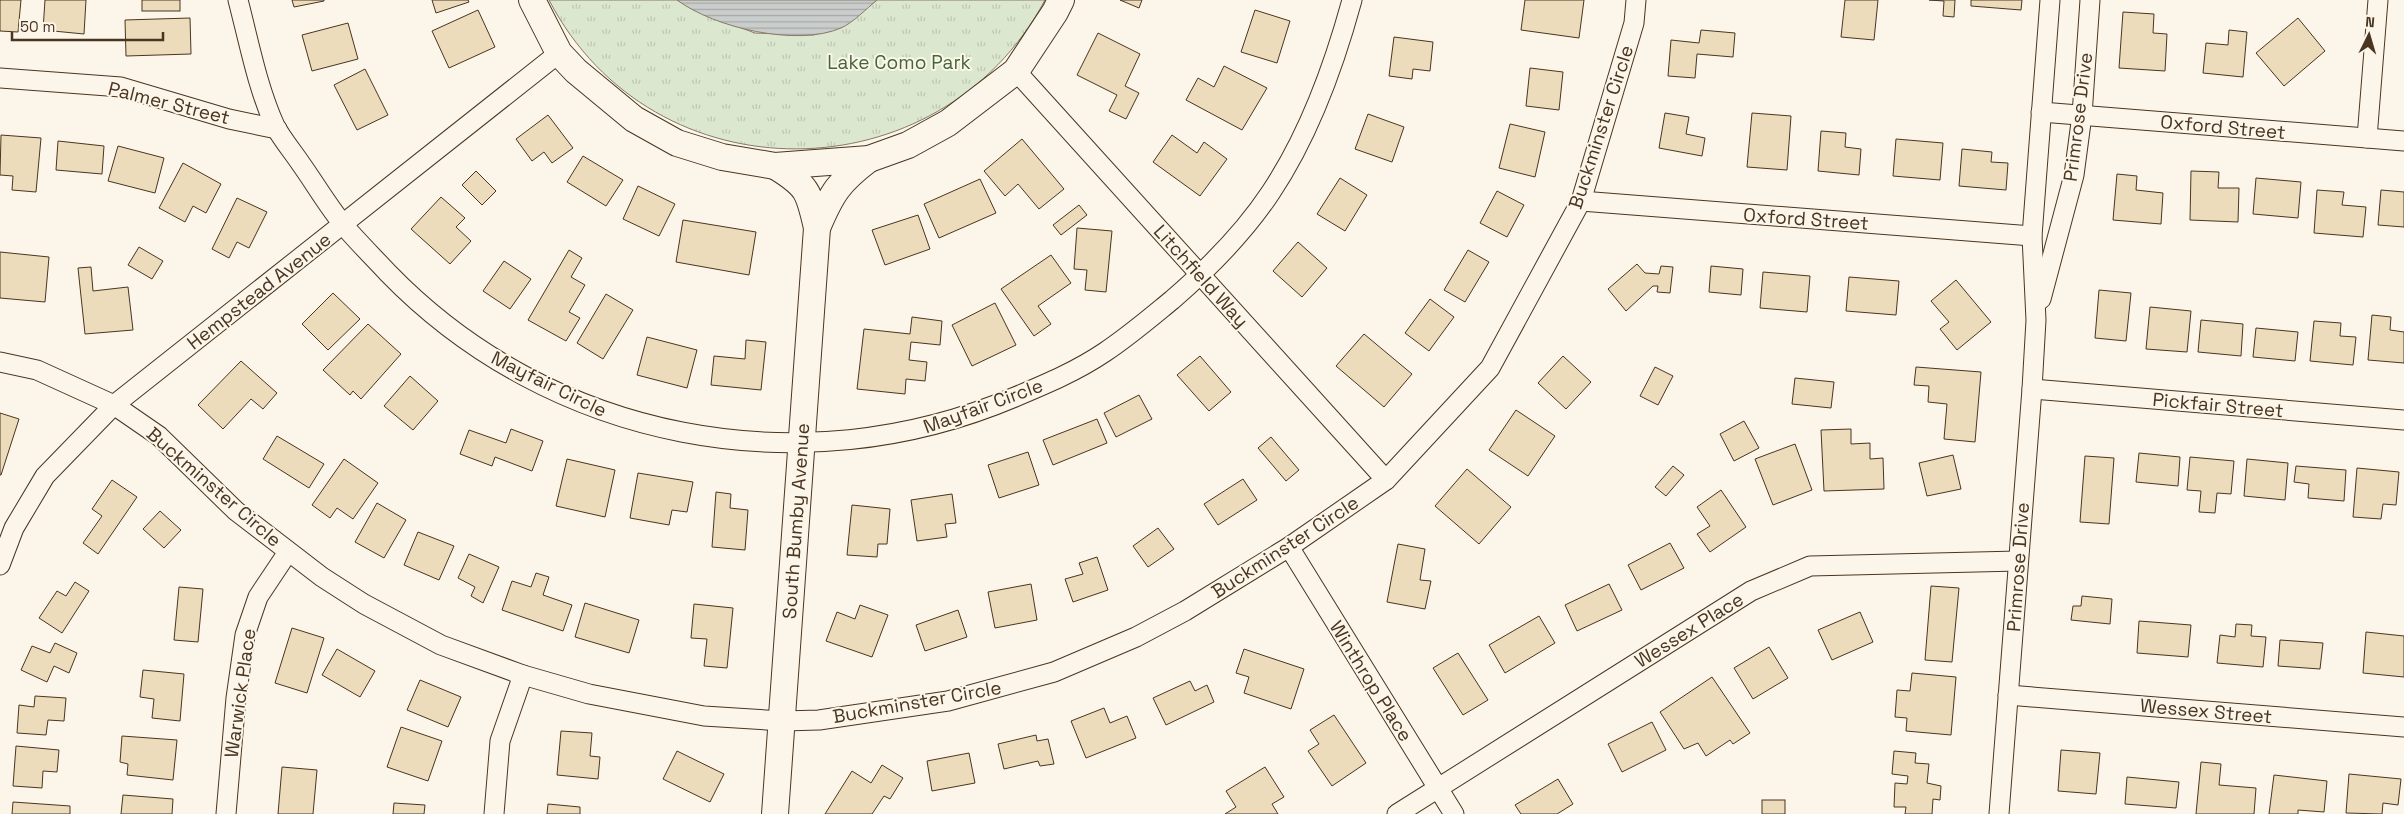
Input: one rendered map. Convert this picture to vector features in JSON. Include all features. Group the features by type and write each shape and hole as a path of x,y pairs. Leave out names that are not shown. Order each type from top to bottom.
{"street":[{"name":"Mayfair Circle","path":"238,0 259,83 277,129 343,225 402,288 440,321 470,343 553,390 610,414 656,427 727,440 802,444 848,442 911,432 966,417 1056,380 1103,353 1141,326 1200,275 1239,234 1272,191 1313,114 1340,41 1352,0"},
{"path":"532,0 559,53 582,76 634,119 677,143 722,157 775,166 870,159 908,145 948,123 1016,71 1061,0"},
{"name":"Buckminster Circle","path":"0,362 37,370 114,405 159,436 236,511 322,577 372,608 441,645 523,675 589,694 652,708 704,716 782,721 819,720 948,701 1054,672 1144,633 1186,610 1289,547 1386,480 1490,368 1581,202 1634,23 1636,0"},
{"name":"Primrose Drive","path":"1999,814 2032,389 2036,320 2032,236 2050,0"},
{"name":"Primrose Drive","path":"2036,320 2074,175 2082,115 2090,0"},
{"path":"2367,138 2378,0"},
{"name":"Hempstead Avenue","path":"0,565 14,528 45,476 114,405 559,53"},
{"name":"Litchfield Way","path":"1016,71 1386,480"},
{"name":"Palmer Street","path":"0,78 121,87 229,119 277,129"},
{"name":"Oxford Street","path":"2042,112 2404,141"},
{"name":"South Bumby Avenue","path":"775,814 817,228 829,199 843,180 870,159"},
{"name":"South Bumby Avenue","path":"775,166 798,180 807,191 817,228"},
{"name":"Oxford Street","path":"1581,202 2032,236"},
{"name":"Pickfair Street","path":"2032,389 2404,420"},
{"name":"Winthrop Place","path":"1289,547 1454,814"},
{"name":"Warwick Place","path":"226,814 236,698 245,635 258,597 288,552"},
{"name":"Wessex Place","path":"1397,814 1438,790 1751,591 1810,566 2018,561"},
{"path":"494,814 500,741 523,675"},
{"name":"Wessex Street","path":"2008,695 2404,727"}],"green space":[{"name":"Lake Como Park","path":"549,0 677,0 701,13 755,33 813,35 842,27 877,0 1045,0 998,65 938,111 869,139 797,149 724,140 656,112 596,66"}],"shaded area":[{"path":"677,0 877,0 841,28 802,36 757,32 734,26 712,19"}],"building":[{"path":"0,0 21,0 18,32 0,31"},
{"path":"45,0 86,0 84,34 43,30"},
{"path":"142,0 180,0 180,11 142,11"},
{"path":"292,0 324,0 324,1 294,7"},
{"path":"432,0 468,0 469,2 436,13"},
{"path":"1120,0 1142,0 1139,8"},
{"path":"1525,0 1584,0 1579,38 1521,30"},
{"path":"1845,0 1878,0 1874,40 1841,37"},
{"path":"1929,0 1955,0 1954,17 1943,16 1944,1"},
{"path":"1971,0 2022,0 2021,10 1971,6"},
{"path":"478,10 495,47 449,68 432,31"},
{"path":"1255,10 1290,21 1277,63 1241,52"},
{"path":"2123,12 2154,14 2153,33 2167,34 2165,71 2119,68"},
{"path":"190,18 191,54 126,56 125,20"},
{"path":"2298,18 2325,51 2284,86 2256,53"},
{"path":"348,23 358,59 312,71 302,35"},
{"path":"1701,30 1735,33 1733,57 1697,54 1695,78 1668,76 1671,40 1699,43"},
{"path":"2229,30 2247,32 2243,77 2203,73 2206,43 2228,45"},
{"path":"1098,33 1140,54 1125,86 1139,93 1126,119 1109,111 1117,95 1077,75"},
{"path":"1394,37 1433,42 1430,71 1413,69 1412,79 1389,76"},
{"path":"1224,66 1267,88 1242,130 1186,100 1198,78 1214,87"},
{"path":"1530,68 1563,72 1559,110 1526,106"},
{"path":"365,69 388,115 357,130 334,85"},
{"path":"1665,113 1689,117 1686,134 1705,138 1702,156 1659,148"},
{"path":"1752,113 1791,116 1787,170 1747,167"},
{"path":"1368,114 1404,127 1392,162 1355,149"},
{"path":"548,115 573,148 552,163 544,152 532,161 516,139"},
{"path":"1510,124 1545,132 1535,177 1499,168"},
{"path":"1821,131 1846,133 1845,147 1861,149 1859,175 1818,171"},
{"path":"1,135 41,138 36,192 12,190 13,176 0,175"},
{"path":"1172,135 1197,153 1204,142 1227,159 1200,196 1153,162"},
{"path":"1022,139 1064,189 1039,209 1018,184 1005,196 984,171"},
{"path":"1896,139 1943,143 1940,180 1893,176"},
{"path":"58,141 104,146 102,174 56,170"},
{"path":"118,146 164,158 155,193 108,181"},
{"path":"1962,149 1992,152 1991,162 2008,163 2006,190 1959,186"},
{"path":"583,156 623,180 606,206 567,182"},
{"path":"183,163 221,184 206,213 193,206 185,222 159,208"},
{"path":"476,171 496,191 482,205 462,185"},
{"path":"2191,171 2219,172 2218,188 2239,188 2238,222 2190,220"},
{"path":"2117,174 2137,176 2136,190 2163,193 2161,224 2113,220"},
{"path":"1340,178 1367,195 1345,231 1317,214"},
{"path":"2256,178 2301,182 2298,218 2253,214"},
{"path":"980,179 996,213 939,238 924,204"},
{"path":"638,186 675,204 659,236 623,219"},
{"path":"2317,190 2344,192 2342,205 2366,207 2363,237 2314,233"},
{"path":"2381,190 2404,192 2404,227 2378,225"},
{"path":"1497,191 1524,205 1507,237 1480,223"},
{"path":"441,197 465,218 456,227 471,241 450,264 411,229"},
{"path":"237,198 267,212 249,248 237,242 229,258 212,249"},
{"path":"1079,205 1087,215 1061,235 1053,225"},
{"path":"918,215 930,249 885,265 872,230"},
{"path":"683,220 756,232 749,275 676,262"},
{"path":"1077,228 1112,231 1106,292 1085,290 1087,270 1074,269"},
{"path":"1298,242 1327,268 1302,297 1273,271"},
{"path":"139,247 163,261 152,279 128,265"},
{"path":"569,250 582,258 571,277 585,285 569,312 580,318 566,341 528,320"},
{"path":"1468,250 1489,262 1465,302 1444,290"},
{"path":"0,252 49,257 45,302 0,298"},
{"path":"1051,255 1071,283 1038,306 1051,324 1034,336 1001,289"},
{"path":"504,261 531,279 510,309 483,291"},
{"path":"1637,264 1645,273 1659,274 1661,266 1673,267 1670,293 1657,292 1658,286 1653,286 1626,311 1608,289"},
{"path":"1711,266 1743,269 1741,295 1709,292"},
{"path":"91,267 93,291 128,287 133,330 85,334 78,268"},
{"path":"1763,272 1810,276 1807,312 1760,308"},
{"path":"1849,277 1899,281 1896,315 1846,311"},
{"path":"1956,280 1991,322 1957,350 1940,329 1949,322 1931,301"},
{"path":"2099,290 2131,293 2126,341 2095,338"},
{"path":"333,293 360,319 328,350 302,324"},
{"path":"606,294 633,310 603,359 577,343"},
{"path":"1430,299 1454,317 1429,351 1405,333"},
{"path":"995,303 1016,345 972,366 952,325"},
{"path":"2150,307 2191,311 2187,352 2146,349"},
{"path":"2372,315 2391,317 2390,330 2404,332 2404,363 2368,360"},
{"path":"912,317 942,321 940,345 911,342 909,360 927,362 925,381 906,379 905,394 857,389 864,329 910,334"},
{"path":"2201,320 2243,324 2241,356 2198,352"},
{"path":"2314,321 2341,323 2340,336 2356,337 2353,365 2310,361"},
{"path":"368,324 401,354 361,399 353,391 350,395 323,370"},
{"path":"2256,328 2298,332 2295,361 2253,357"},
{"path":"1364,334 1412,374 1384,407 1336,366"},
{"path":"647,337 697,350 687,388 637,375"},
{"path":"746,340 766,342 761,390 711,385 714,356 745,359"},
{"path":"1200,356 1231,392 1209,411 1177,375"},
{"path":"1563,356 1591,382 1566,409 1538,383"},
{"path":"241,361 277,393 263,409 251,399 223,429 198,405"},
{"path":"1655,367 1673,376 1658,405 1640,396"},
{"path":"1916,367 1981,372 1975,442 1944,439 1947,404 1928,402 1929,386 1914,385"},
{"path":"410,376 438,401 413,430 384,406"},
{"path":"1795,378 1834,382 1831,408 1792,404"},
{"path":"1139,395 1152,419 1116,437 1104,413"},
{"path":"1516,410 1555,436 1528,476 1489,450"},
{"path":"0,413 19,419 1,475 0,475"},
{"path":"1097,419 1107,443 1053,465 1043,440"},
{"path":"1744,421 1759,448 1734,461 1720,434"},
{"path":"511,429 543,441 532,471 495,457 492,466 460,454 469,430 506,443"},
{"path":"1851,429 1851,444 1870,443 1870,459 1883,458 1884,489 1824,491 1821,430"},
{"path":"277,436 324,464 309,488 263,459"},
{"path":"1271,437 1299,470 1286,481 1258,448"},
{"path":"1795,444 1812,490 1773,505 1755,459"},
{"path":"1028,452 1039,485 999,498 988,465"},
{"path":"2139,453 2180,457 2178,486 2136,482"},
{"path":"1953,455 1961,489 1927,496 1919,463"},
{"path":"2085,456 2114,458 2109,524 2080,522"},
{"path":"2190,457 2234,461 2231,494 2217,493 2215,513 2199,512 2201,491 2187,490"},
{"path":"344,459 378,483 353,519 337,508 330,518 312,505"},
{"path":"567,459 615,470 605,517 556,506"},
{"path":"2247,459 2288,463 2285,500 2244,496"},
{"path":"1673,466 1684,475 1666,496 1655,487"},
{"path":"2296,466 2346,470 2344,501 2308,498 2309,484 2294,482"},
{"path":"2357,468 2399,472 2396,505 2383,504 2381,519 2353,517"},
{"path":"1467,469 1511,507 1479,544 1435,506"},
{"path":"638,473 693,482 687,512 672,510 669,525 630,518"},
{"path":"1243,479 1257,500 1218,525 1204,504"},
{"path":"112,480 137,497 98,554 83,543 102,516 92,509"},
{"path":"1721,490 1746,527 1710,552 1697,534 1710,526 1697,507"},
{"path":"716,492 731,494 730,508 748,510 745,550 712,547"},
{"path":"952,494 956,523 945,524 947,537 917,541 911,500"},
{"path":"377,503 406,520 384,558 355,542"},
{"path":"852,505 890,509 887,544 878,544 877,557 847,555"},
{"path":"160,511 181,530 164,548 143,529"},
{"path":"1158,528 1174,549 1148,567 1133,546"},
{"path":"418,532 454,546 439,580 404,565"},
{"path":"1670,543 1684,568 1641,590 1628,565"},
{"path":"1398,544 1425,549 1420,580 1431,581 1425,609 1387,602"},
{"path":"469,554 499,567 483,603 471,596 475,587 458,578"},
{"path":"1097,557 1108,590 1073,602 1065,579 1083,574 1079,563"},
{"path":"536,573 549,577 543,595 572,605 563,631 502,610 512,581 531,587"},
{"path":"75,582 89,591 62,633 39,618 57,591 66,596"},
{"path":"1031,584 1037,620 995,628 988,592"},
{"path":"1609,584 1622,610 1577,631 1565,605"},
{"path":"1931,586 1959,588 1952,662 1925,660"},
{"path":"179,587 203,589 198,642 174,640"},
{"path":"2082,596 2112,599 2110,624 2071,620 2073,606 2081,606"},
{"path":"585,603 639,620 629,653 575,637"},
{"path":"694,604 733,608 727,668 704,666 707,639 691,638"},
{"path":"860,605 888,615 872,657 826,641 837,612 855,619"},
{"path":"958,610 967,637 925,651 916,625"},
{"path":"1860,612 1873,642 1832,660 1818,630"},
{"path":"1539,616 1555,643 1505,673 1489,645"},
{"path":"2139,621 2191,625 2188,657 2137,653"},
{"path":"2236,624 2252,625 2251,636 2266,637 2263,667 2217,663 2220,635 2235,637"},
{"path":"292,628 324,638 307,693 275,683"},
{"path":"2366,632 2404,636 2404,677 2363,673"},
{"path":"2280,640 2323,643 2320,669 2278,666"},
{"path":"55,643 77,653 69,673 54,666 47,682 21,670 32,646 50,653"},
{"path":"1769,647 1788,678 1753,699 1734,668"},
{"path":"337,649 375,671 360,697 322,675"},
{"path":"1244,649 1304,669 1291,709 1244,693 1249,677 1236,673"},
{"path":"1458,653 1488,700 1463,715 1433,668"},
{"path":"143,670 184,674 180,721 152,718 154,699 140,697"},
{"path":"1912,673 1956,677 1951,735 1906,731 1907,718 1895,717 1897,690 1910,691"},
{"path":"1712,677 1750,733 1733,744 1730,740 1706,756 1698,743 1684,749 1660,712"},
{"path":"420,680 461,697 448,727 407,710"},
{"path":"1190,681 1195,691 1207,685 1214,702 1166,725 1153,698"},
{"path":"35,696 66,698 64,721 48,720 46,735 17,733 19,705 34,707"},
{"path":"1104,708 1110,723 1127,716 1136,738 1086,758 1071,721"},
{"path":"1334,715 1366,763 1332,786 1308,751 1319,744 1310,730"},
{"path":"1652,722 1666,750 1622,772 1608,744"},
{"path":"401,727 442,741 428,781 387,767"},
{"path":"561,731 592,733 590,756 600,757 598,779 557,775"},
{"path":"1036,735 1037,741 1048,739 1054,764 1040,766 1038,761 1004,769 998,744"},
{"path":"122,736 177,740 173,780 127,775 128,764 120,762"},
{"path":"16,746 59,750 57,772 43,771 42,788 13,786"},
{"path":"2061,750 2100,753 2096,794 2058,791"},
{"path":"677,751 724,774 710,802 663,779"},
{"path":"1894,751 1916,753 1915,763 1929,764 1927,783 1941,786 1940,800 1933,799 1932,814 1905,814 1906,807 1894,807 1895,783 1907,784 1908,776 1892,774"},
{"path":"969,753 975,783 932,791 927,761"},
{"path":"2201,762 2221,764 2219,785 2256,788 2254,814 2196,814"},
{"path":"882,765 903,778 890,799 884,796 872,814 825,814 852,771 871,783"},
{"path":"282,767 317,770 313,814 278,814"},
{"path":"1265,767 1284,797 1272,804 1278,814 1225,814 1236,807 1226,791"},
{"path":"2349,774 2401,779 2398,805 2383,803 2382,814 2346,813"},
{"path":"2274,775 2327,781 2324,812 2298,810 2298,814 2269,814"},
{"path":"2127,777 2179,782 2176,808 2125,804"},
{"path":"1558,779 1573,804 1557,814 1521,814 1515,805"},
{"path":"123,795 173,799 172,814 121,814"},
{"path":"1762,800 1785,800 1785,814 1762,814"},
{"path":"13,802 70,806 70,814 12,814"},
{"path":"394,803 425,805 424,814 393,814"},
{"path":"548,804 580,807 580,814 547,814"}]}
